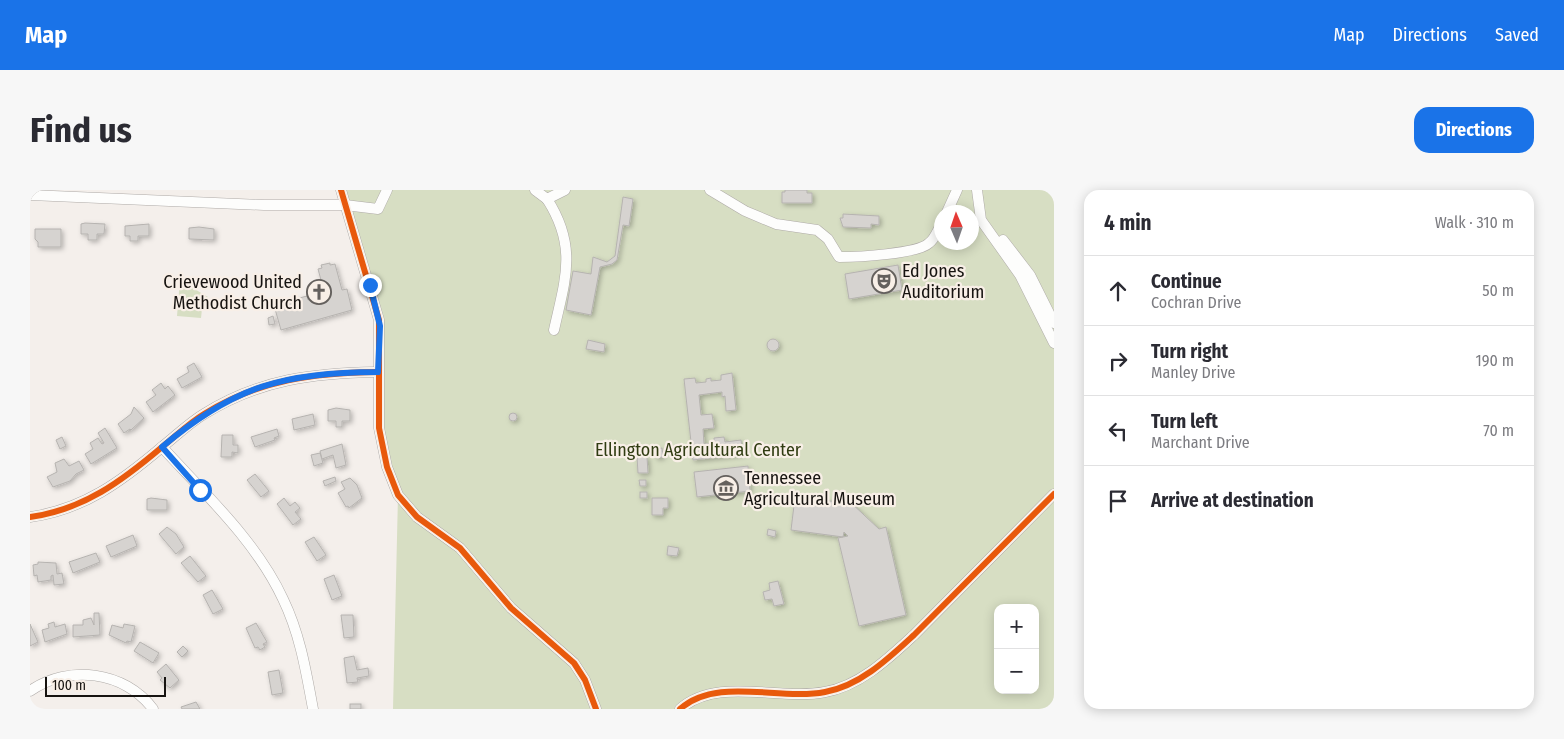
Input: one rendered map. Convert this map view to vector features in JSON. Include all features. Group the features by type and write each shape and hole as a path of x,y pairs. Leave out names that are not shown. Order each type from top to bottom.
{"street":[{"path":"341,190 379,320 381,335 378,372 381,444 396,490 401,500 413,513 447,538 471,559 518,615 579,669 596,709"},
{"path":"30,195 264,205 345,205 378,209 387,190"},
{"path":"535,190 546,200 562,234 568,260 554,330"},
{"path":"546,200 565,190"},
{"path":"710,190 746,211 776,224 817,230 828,239 840,257 860,257 922,248 931,242 934,237"},
{"path":"950,205 958,190"},
{"path":"977,190 980,212 985,227 1012,258 1030,275 1054,323"},
{"path":"1012,258 1054,343"},
{"path":"30,517 62,510 101,493 127,476 203,414 233,398 266,385 308,375 378,372"},
{"path":"162,447 241,536 276,585 290,615 300,646 312,709"},
{"path":"680,709 690,700 709,692 825,692 856,680 892,655 914,635 1054,494"},
{"path":"30,691 63,676 89,674 102,676 126,686 142,696 153,709"}],"green space":[{"name":"Ellington Agricultural Center","path":"341,190 1054,190 1054,709 393,709 398,495 381,443 381,335"},
{"path":"180,279 187,280 186,284 208,297 202,309 201,318 177,316"}],"building":[{"path":"785,190 807,190 807,193 812,193 812,203 782,203 782,192 785,192"},
{"path":"623,197 633,199 629,226 623,225 617,260 612,264 600,267 591,315 566,310 573,271 591,274 593,257 607,262 615,256"},
{"path":"843,214 879,216 879,225 871,224 871,228 843,227 840,218 843,218"},
{"path":"81,224 105,224 104,234 97,234 97,240 88,240 88,234 81,234"},
{"path":"149,224 149,236 138,236 138,241 130,241 130,236 125,236 125,226"},
{"path":"189,228 214,229 214,240 189,239"},
{"path":"35,229 61,229 61,247 38,247 38,242 35,239"},
{"path":"330,263 330,265 335,264 342,290 347,289 352,310 281,330 275,309 289,305 288,301 307,296 308,300 325,295 318,269 322,268 321,265"},
{"path":"898,265 902,290 849,299 845,274"},
{"path":"273,316 275,324 269,325 268,318"},
{"path":"771,339 775,339 779,345 775,351 771,351 767,347 767,343"},
{"path":"588,340 605,344 604,352 586,349"},
{"path":"194,363 202,377 182,388 177,379 189,372 187,367"},
{"path":"732,373 736,410 726,411 725,396 722,397 722,392 699,395 701,415 712,414 714,428 703,429 704,444 714,443 714,438 724,437 725,442 741,440 743,454 693,460 684,379 695,378 696,383 706,382 706,379 711,378 711,381 721,380 721,375"},
{"path":"161,383 165,389 168,386 175,395 153,412 146,402 156,395 152,390"},
{"path":"134,407 144,418 131,430 124,433 118,424 131,414"},
{"path":"336,408 350,410 350,421 342,421 342,427 336,427 336,421 328,421 328,410"},
{"path":"513,413 517,417 513,421 509,417"},
{"path":"313,414 315,425 294,430 292,419"},
{"path":"105,428 117,448 91,464 85,454 93,449 90,443 98,438 102,444 104,443 98,433"},
{"path":"277,429 279,436 274,438 275,440 255,447 251,437"},
{"path":"222,435 233,435 233,445 238,445 238,453 232,452 232,457 221,457"},
{"path":"62,437 66,446 60,449 56,440"},
{"path":"342,444 346,465 336,468 333,455 322,459 320,451"},
{"path":"662,448 663,457 656,458 655,449"},
{"path":"320,453 323,463 314,466 311,455"},
{"path":"637,457 647,457 648,473 638,473"},
{"path":"64,459 69,466 79,461 84,470 76,474 70,481 53,487 47,477 57,472 55,463"},
{"path":"748,466 750,491 697,497 694,472"},
{"path":"255,474 269,491 261,497 247,480"},
{"path":"335,477 336,481 325,486 323,481"},
{"path":"350,478 357,485 362,498 349,508 348,506 346,507 338,493 345,489 341,482"},
{"path":"639,480 646,480 646,486 640,486"},
{"path":"640,492 647,492 647,498 640,498"},
{"path":"795,497 848,503 848,500 879,529 886,527 906,615 859,626 838,538 843,537 791,530"},
{"path":"284,498 290,506 295,502 300,508 295,512 301,519 293,525 277,504"},
{"path":"652,498 668,498 668,508 663,508 663,515 652,515"},
{"path":"147,499 167,500 167,510 147,510"},
{"path":"167,527 176,534 184,547 176,554 159,534"},
{"path":"768,529 776,531 775,537 767,535"},
{"path":"133,535 137,546 111,557 106,546"},
{"path":"314,537 326,555 317,561 305,542"},
{"path":"668,546 679,548 677,556 667,555"},
{"path":"96,553 100,562 73,573 69,562"},
{"path":"190,556 206,576 198,582 181,563"},
{"path":"38,562 56,563 57,574 62,573 64,584 54,585 53,575 51,580 38,582 37,575 34,576 33,565 38,564"},
{"path":"334,575 342,596 332,600 324,579"},
{"path":"778,581 784,604 774,606 772,599 765,600 763,592 770,590 769,583"},
{"path":"212,590 223,609 213,614 203,595"},
{"path":"94,613 99,613 100,635 73,637 73,625 83,625 83,620 91,618 94,625"},
{"path":"341,615 353,615 354,637 344,638"},
{"path":"54,622 55,627 65,624 67,634 45,642 42,630 49,628 48,624"},
{"path":"256,623 267,642 263,644 265,647 260,650 258,647 255,648 246,628"},
{"path":"30,624 38,642 30,646"},
{"path":"124,624 135,626 131,642 127,641 126,643 109,635 112,625 123,628"},
{"path":"140,642 159,653 153,663 134,651"},
{"path":"183,646 188,651 182,657 177,652"},
{"path":"354,656 357,670 368,668 369,676 357,678 358,682 347,683 344,658"},
{"path":"166,664 179,680 170,688 160,680 162,678 157,672"},
{"path":"279,670 283,693 272,695 268,672"},
{"path":"196,702 200,709 182,709 181,707"},
{"path":"350,704 361,704 361,709 350,709"}],"cycle path":[{"path":"341,190 379,320 379,428 387,467 398,495 417,517 460,548 511,608 574,663 585,680 596,709"},
{"path":"30,517 67,508 101,492 132,471 198,418 225,402 246,393 288,380 310,376 378,372"},
{"path":"680,709 695,699 730,691 807,694 838,689 850,684 884,662 914,635 1054,494"}],"place":[{"name":"Ed Jones Auditorium","path":"884,281"},
{"name":"Crievewood United Methodist Church","path":"319,292"},
{"name":"Tennessee Agricultural Museum","path":"726,488"}],"route":[{"path":"200,490 162,447 203,414 233,398 266,385 299,376 340,372 378,372 381,335 370,285"}]}
